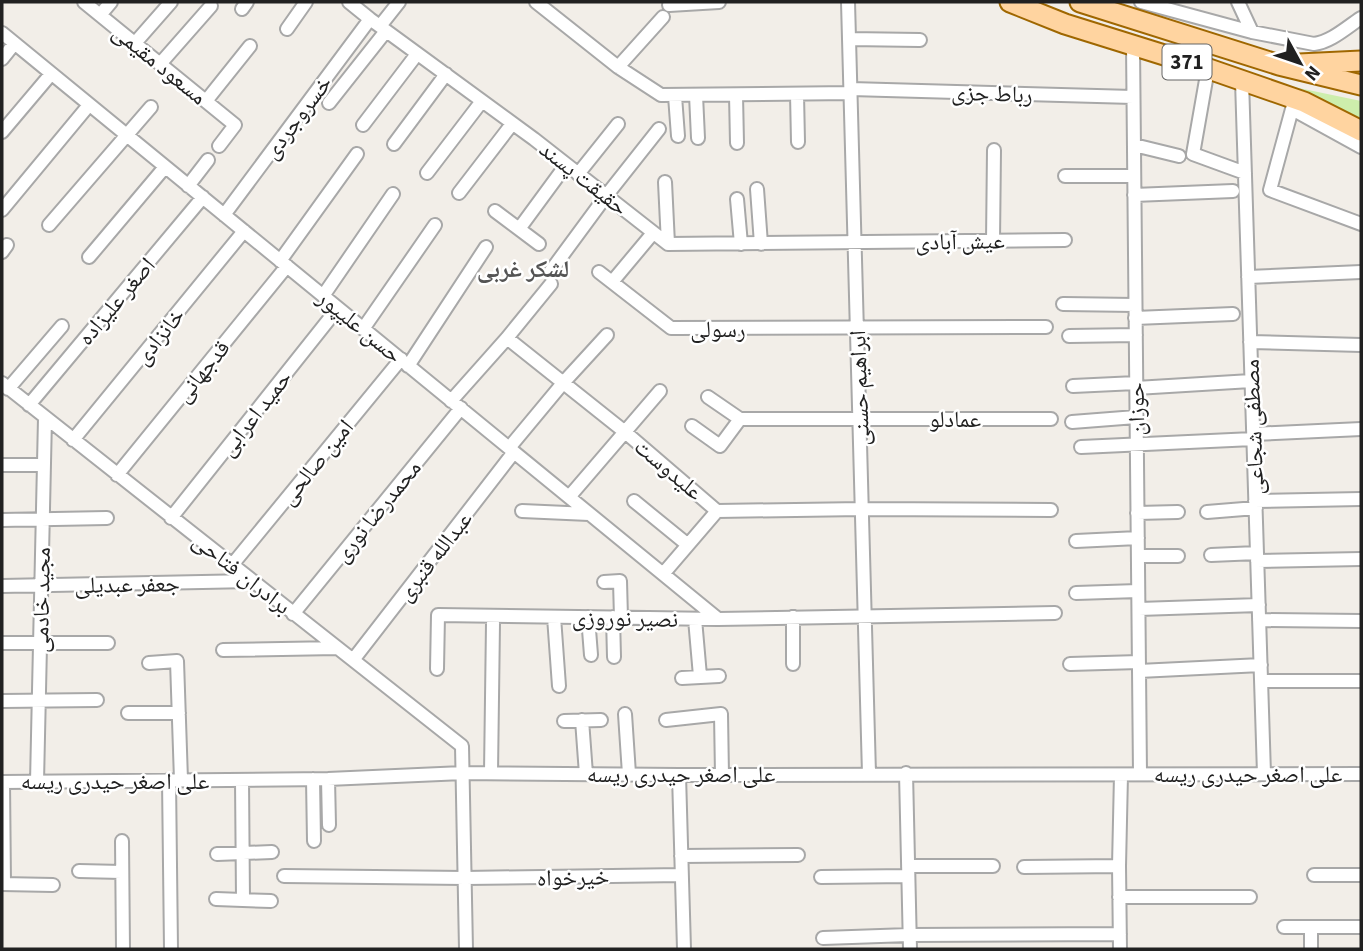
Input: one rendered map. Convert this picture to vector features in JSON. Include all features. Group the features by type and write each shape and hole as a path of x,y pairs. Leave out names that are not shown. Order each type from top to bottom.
{"main road":[{"name":"371","path":"1010,2 1065,24 1304,102 1361,131"},
{"name":"371","path":"1083,2 1279,65 1361,85"},
{"path":"1279,65 1361,61"}],"street":[{"name":"مسعود مقیمی","path":"84,2 235,125 219,146"},
{"path":"100,15 111,2"},
{"path":"135,43 171,2"},
{"path":"287,29 306,2"},
{"path":"329,103 379,25 399,2"},
{"path":"536,2 618,67 657,93 675,96 678,136"},
{"path":"668,5 719,2"},
{"name":"ابراهیم حسنی","path":"848,2 869,774"},
{"path":"1141,2 1252,32 1314,44 1330,39 1361,18"},
{"path":"1238,2 1252,32"},
{"name":"حقیقت پسند","path":"353,3 668,244"},
{"path":"160,64 211,6"},
{"path":"618,67 663,17"},
{"name":"خسروجردی","path":"224,215 379,25"},
{"name":"حسن علیپور","path":"2,33 718,619"},
{"path":"849,39 920,40"},
{"path":"2,59 14,44"},
{"name":"حوزان","path":"1133,45 1140,774"},
{"path":"206,101 250,46"},
{"path":"363,125 417,54"},
{"path":"2,131 51,74"},
{"path":"394,144 446,74"},
{"path":"1206,80 1192,151 1195,156 1245,173"},
{"name":"مصطفی شجاعی","path":"1242,81 1264,774"},
{"name":"رباط جزی","path":"675,96 851,91 1133,97"},
{"path":"797,94 798,142"},
{"path":"696,95 698,138"},
{"path":"736,95 737,143"},
{"path":"428,173 482,101"},
{"path":"2,210 89,105"},
{"path":"49,225 151,107"},
{"path":"1361,147 1292,109 1270,190 1361,224"},
{"path":"459,193 512,124"},
{"path":"578,174 618,124"},
{"name":"محمدرضا نوری","path":"293,614 507,338 606,195 659,129"},
{"path":"1133,145 1178,156"},
{"path":"993,150 993,241"},
{"name":"قدجهانی","path":"117,475 283,263 357,154"},
{"path":"188,186 208,160"},
{"path":"519,229 566,165"},
{"path":"89,257 165,167"},
{"path":"1065,176 1134,176"},
{"path":"665,182 668,244 855,243"},
{"path":"757,189 761,244"},
{"path":"1134,195 1233,191"},
{"path":"323,296 393,194"},
{"name":"اصغر علیزاده","path":"29,405 202,198"},
{"path":"737,199 741,244"},
{"path":"495,211 539,244"},
{"path":"363,329 435,225"},
{"name":"خانزادی","path":"74,440 244,231"},
{"path":"612,282 653,233"},
{"name":"عیش آبادی","path":"855,243 1065,240"},
{"name":"امین صالحی","path":"232,565 404,363 486,247"},
{"name":"رسولی","path":"599,272 671,328 1046,327"},
{"path":"1248,277 1361,272"},
{"path":"1063,304 1135,311 1233,314"},
{"name":"حمید اعرابی","path":"171,518 338,308"},
{"path":"5,386 62,326"},
{"name":"عبدالله قنبری","path":"353,660 564,383 607,335"},
{"path":"1069,336 1136,335"},
{"name":"علیدوست","path":"507,338 625,432 717,511 1051,510"},
{"path":"1250,342 1361,345"},
{"path":"1073,387 1251,381"},
{"name":"برادران فتاحی","path":"5,386 462,746 466,949"},
{"path":"569,497 660,391"},
{"path":"692,426 720,446 740,419 708,397"},
{"path":"1072,422 1136,417"},
{"name":"مجید خادمی","path":"37,782 45,418"},
{"name":"عمادلو","path":"740,419 1051,419"},
{"path":"1081,447 1361,429"},
{"path":"2,465 44,465"},
{"path":"1207,513 1256,504 1361,499"},
{"path":"634,501 688,545"},
{"path":"522,511 589,514"},
{"path":"663,574 717,511"},
{"path":"1138,513 1178,512"},
{"path":"2,520 107,518"},
{"path":"1076,541 1138,538"},
{"path":"1211,555 1361,559"},
{"path":"1138,556 1178,556"},
{"path":"604,582 620,581 614,657"},
{"name":"جعفر عبدیلی","path":"2,586 252,582"},
{"path":"1076,593 1138,592"},
{"path":"1139,609 1259,606"},
{"name":"نصیر نوروزی","path":"437,669 438,615 718,619 1055,613"},
{"path":"554,617 559,686"},
{"path":"588,617 591,655"},
{"path":"793,617 793,664"},
{"path":"695,619 700,676"},
{"path":"1259,620 1361,621"},
{"path":"491,773 493,622"},
{"path":"2,643 108,643"},
{"path":"223,650 337,648"},
{"path":"149,663 177,661 179,713 171,949"},
{"path":"1070,664 1261,665"},
{"path":"681,678 719,676"},
{"path":"1261,681 1361,681"},
{"path":"2,701 97,699"},
{"path":"128,713 179,713"},
{"path":"625,714 629,774"},
{"path":"666,720 721,714 722,775"},
{"path":"582,720 586,774"},
{"path":"564,721 601,720"},
{"name":"علی اصغر حیدری ریسه","path":"3,782 328,779 463,773 1361,774"},
{"path":"906,773 909,949"},
{"path":"678,775 684,949"},
{"path":"1120,949 1121,775"},
{"path":"313,779 314,841"},
{"path":"328,779 329,825"},
{"path":"242,780 243,900"},
{"path":"3,782 3,884 52,885"},
{"path":"122,841 123,949"},
{"path":"218,854 272,852"},
{"path":"681,856 798,855"},
{"path":"821,877 993,866"},
{"path":"1024,867 1119,866"},
{"path":"79,871 122,872"},
{"name":"خیرخواه","path":"284,876 465,878 681,875"},
{"path":"1314,875 1361,875"},
{"path":"1119,897 1250,897"},
{"path":"216,899 271,901"},
{"path":"1284,927 1361,928"},
{"path":"1311,927 1311,949"},
{"path":"823,938 1120,934"}],"green space":[{"path":"1289,86 1361,101 1361,118"}],"district":[{"name":"لشکر غربی","path":"523,269"}]}
